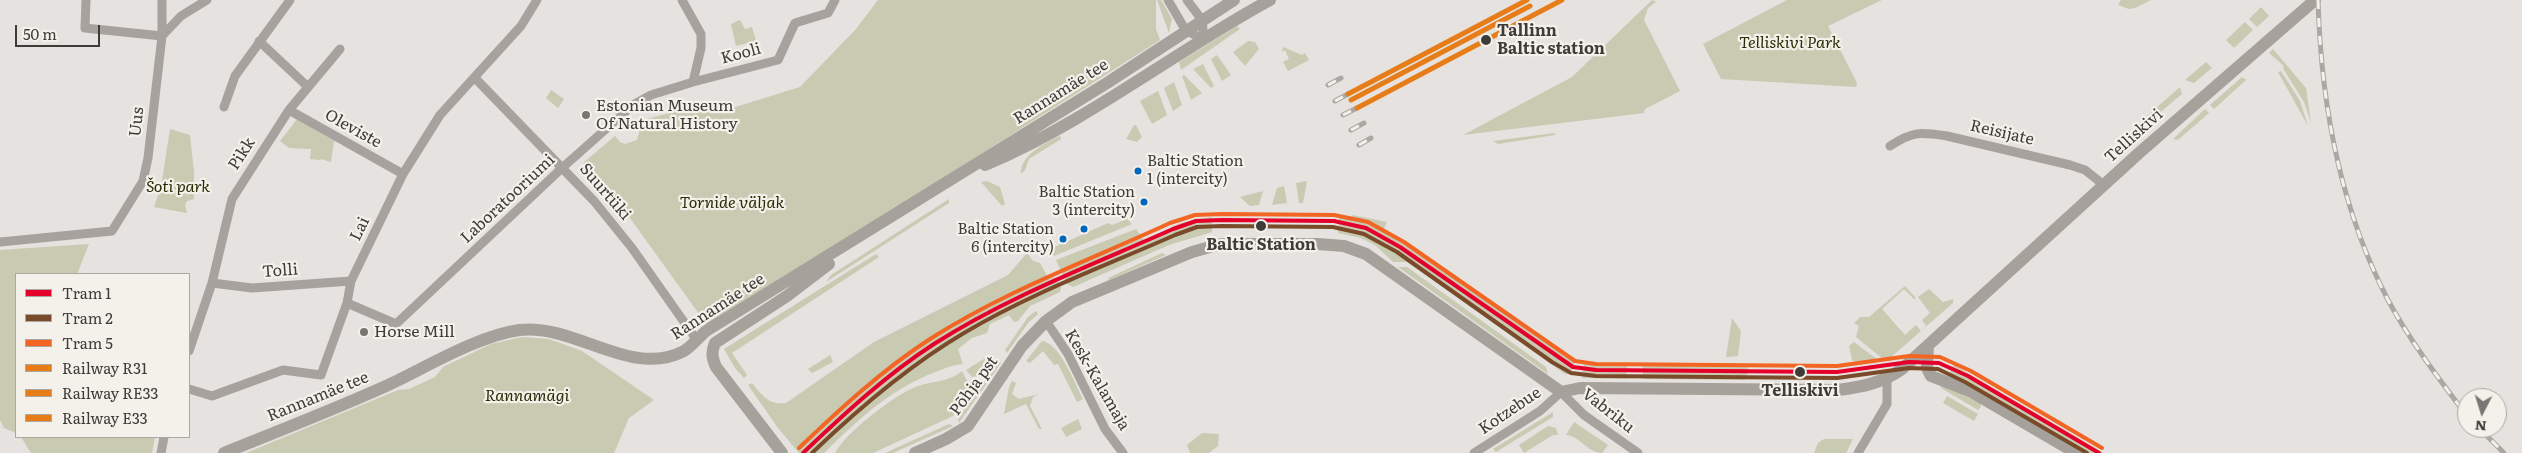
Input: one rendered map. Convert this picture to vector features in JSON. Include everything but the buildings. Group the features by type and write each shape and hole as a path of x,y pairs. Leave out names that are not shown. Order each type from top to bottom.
{"main road":[{"name":"Rannamäe tee","path":"224,453 385,387 500,335 518,330 554,331 627,356 655,359 673,356 686,350 706,331 968,167 1107,83 1234,0"},
{"name":"Rannamäe tee","path":"782,453 716,367 713,360 716,343 787,296 828,265 977,169 1007,156 1090,110 1270,0"},
{"name":"Telliskivi","path":"1888,379 1928,345 2104,184 2315,0"},
{"name":"Põhja pst","path":"915,453 946,439 968,426 1022,346 1046,321 1072,302 1192,252 1231,243 1344,246 1366,254 1561,392"},
{"path":"1928,345 1927,368 1931,376 1972,392 2076,453"},
{"path":"1561,392 1588,388 1838,390 1866,386 1888,379"}],"street":[{"path":"86,0 85,28 162,36 181,16 208,0"},
{"name":"Uus","path":"0,242 112,231 143,181 148,158 162,36 162,0"},
{"path":"224,107 236,76 259,41 290,0"},
{"name":"Lai","path":"190,389 212,396 283,370 321,375 347,303 351,281 403,174 440,116 521,26 537,0"},
{"path":"682,0 701,34 701,48 693,82"},
{"name":"Kooli","path":"693,82 778,60 784,42 795,23 828,13 835,0"},
{"path":"1168,0 1186,31 1204,39 1202,20 1187,0"},
{"path":"259,41 308,87"},
{"name":"Pikk","path":"190,348 212,283 232,198 289,110 340,49"},
{"name":"Suurtüki","path":"475,78 594,201 632,248 696,340"},
{"name":"Laboratooriumi","path":"347,303 396,324 562,168 633,105 651,95 693,82"},
{"name":"Oleviste","path":"289,110 403,174"},
{"name":"Reisijate","path":"1890,146 1907,135 1928,133 1947,136 2070,165 2085,170 2104,184"},
{"name":"Tolli","path":"212,283 252,288 351,281"},
{"name":"Kesk-Kalamaja","path":"1046,321 1068,354 1106,429 1123,453"},
{"path":"1858,453 1887,404 1888,379"},
{"name":"Kotzebue","path":"1474,453 1540,411 1561,392"},
{"name":"Vabriku","path":"1561,392 1584,415 1638,453"},
{"path":"161,453 164,438"}],"green space":[{"name":"Tornide väljak","path":"878,0 1156,0 1156,29 1160,40 813,261 707,325 617,200 583,163 615,136 620,142 625,144 637,140 640,129 635,122 712,102 716,113 800,87 856,29"},
{"path":"1157,0 1161,0 1172,19 1169,33"},
{"path":"1652,0 1656,2 1648,8 1644,20 1680,91 1645,109 1644,113 1463,135 1572,77"},
{"name":"Telliskivi Park","path":"1787,0 1882,0 1828,26 1857,83 1856,87 1721,79 1703,44"},
{"path":"2121,0 2151,0 2129,9 2118,5"},
{"path":"2261,7 2269,16 2257,27 2249,19"},
{"path":"740,20 745,29 752,27 756,41 736,46 731,24"},
{"path":"2245,22 2253,30 2234,48 2226,40"},
{"path":"1237,26 1240,29 1181,70 1179,62"},
{"path":"1248,41 1255,42 1259,49 1245,66 1233,52"},
{"path":"1283,47 1302,55 1305,53 1309,60 1288,71 1283,62 1289,59 1285,50 1282,52"},
{"path":"2273,49 2306,88 2311,122 2304,102 2284,70 2283,65 2269,53"},
{"path":"1217,55 1231,75 1222,81 1211,59"},
{"path":"2206,62 2212,68 2194,83 2185,80"},
{"path":"1203,64 1214,86 1211,88 1193,69"},
{"path":"2281,71 2300,101 2308,126 2278,72"},
{"path":"1184,75 1202,93 1191,100 1182,76"},
{"path":"2242,77 2246,80 2214,109 2210,105"},
{"path":"1174,82 1182,105 1173,111 1164,88"},
{"path":"2180,87 2182,94 2151,120 2147,116"},
{"path":"551,90 564,99 558,108 546,98"},
{"path":"1158,91 1167,115 1152,124 1140,101"},
{"path":"2205,109 2209,113 2178,140 2173,139"},
{"path":"297,119 334,141 331,162 321,159 310,159 311,149 289,148 280,141"},
{"path":"1134,125 1136,125 1142,137 1137,142 1126,139"},
{"name":"Šoti park","path":"170,129 190,135 194,172 194,199 187,201 185,205 187,213 154,207 161,187"},
{"path":"1555,133 1555,135 1498,144 1493,141"},
{"path":"1060,136 1061,139 1029,159 1025,170 1021,174 1025,161 1034,150"},
{"path":"987,181 1000,187 1005,204 1002,206 981,182"},
{"path":"1307,181 1303,203 1299,203 1296,183"},
{"path":"1284,186 1287,203 1272,205 1277,188"},
{"path":"1263,191 1259,205 1250,206 1240,197"},
{"path":"949,199 949,203 826,282 831,275"},
{"path":"1352,215 1387,222 1384,228 1404,244 1575,362 1570,374 1565,374 1407,262 1393,262 1375,245 1361,238 1338,233 1339,217 1350,219"},
{"path":"1212,217 1212,232 1169,245 1073,287 1067,284 1056,260 1136,229 1144,240 1181,223"},
{"path":"1127,219 1132,224 1054,256 1048,250 1108,223 1112,225"},
{"path":"89,244 77,273 15,273 15,433 4,428 0,420 0,250"},
{"path":"1027,253 1033,261 1040,263 1049,279 1055,277 1061,288 1060,292 1030,306 1018,321 1014,322 1009,315 990,324 987,333 972,338 958,349 963,364 914,381 873,408 824,453 799,453 778,428 748,385 752,383 770,401 786,403 874,342 1008,275"},
{"path":"1162,253 1166,255 1109,280 1108,278"},
{"path":"876,254 879,257 732,353 747,375 744,378 735,368 724,349"},
{"path":"1398,267 1407,267 1546,367 1548,374"},
{"path":"1905,286 1915,297 1915,300 1904,289 1882,309 1905,335 1916,325 1921,331 1890,358 1883,359 1856,337 1859,326 1854,323 1860,317 1869,317"},
{"path":"1929,289 1943,302 1953,299 1953,303 1921,331 1926,326 1922,320 1930,313 1918,297"},
{"path":"1036,311 1038,314 1028,323 1007,353 1005,350 1028,317"},
{"path":"1732,318 1741,331 1738,356 1726,357"},
{"name":"Rannamägi","path":"522,337 549,339 582,351 654,400 629,418 614,453 246,453 398,390 409,389 435,377 443,367 491,344"},
{"path":"1042,341 1049,343 1061,356 1083,399 1077,402 1058,364 1054,365 1043,351 1030,363 1026,361"},
{"path":"1854,342 1878,360 1858,363 1852,360 1849,346"},
{"path":"992,354 994,357 979,376 972,377 966,370"},
{"path":"830,355 833,362 812,373 808,369"},
{"path":"998,361 1001,363 959,423 958,419"},
{"path":"1584,363 1628,363 1625,378 1628,379 1582,378"},
{"path":"1643,363 1748,364 1745,380 1643,379"},
{"path":"1954,365 2104,453 2081,453 1948,375"},
{"path":"962,371 972,390 953,416 873,453 835,453 849,435 885,405 918,386 947,379"},
{"path":"1012,381 1016,383 1012,394 1019,399 1039,394 1033,397 1030,406 1042,429 1039,429 1026,404 1004,414 1009,387"},
{"path":"1941,386 1980,400 1981,407 1978,410 1941,388"},
{"path":"1947,396 1978,414 1974,421 1943,403"},
{"path":"1553,412 1553,417 1496,452 1493,449"},
{"path":"1078,419 1082,429 1066,437 1061,428"},
{"path":"1574,422 1608,445 1602,453 1592,450 1576,438 1566,435"},
{"path":"949,424 953,426 893,453 885,453"},
{"path":"1548,426 1556,428 1558,435 1553,435 1524,453 1519,445"},
{"path":"1202,433 1219,434 1218,446 1209,453 1190,453 1187,445"},
{"path":"22,438 155,438 152,453 31,453"},
{"path":"1824,439 1853,439 1846,453 1814,453 1818,443"}],"railway":[{"path":"2318,0 2323,78 2329,116 2336,154 2357,229 2371,265 2388,300 2425,360 2457,403"},
{"path":"1328,85 1341,78"},
{"path":"1335,101 1348,94"},
{"path":"1343,115 1357,108"},
{"path":"1351,130 1364,123"},
{"path":"1359,145 1371,138"},
{"path":"2489,438 2504,453"}],"tram line":[{"name":"5","path":"799,448 878,377 912,351 959,322 1018,291 1170,223 1195,215 1222,214 1334,215 1368,222 1404,242 1575,361 1596,364 1837,366 1909,356 1940,357 1971,371 2102,448"},
{"name":"1","path":"803,453 882,382 916,356 962,327 1051,282 1173,229 1196,221 1222,220 1334,221 1366,228 1400,247 1573,367 1596,370 1837,372 1909,362 1939,363 1968,376 2099,453"},
{"name":"2","path":"812,453 866,404 923,359 989,319 1068,281 1175,235 1197,227 1222,226 1333,227 1364,234 1397,252 1552,362 1571,373 1596,376 1837,378 1909,368 1938,369 1965,382 2087,453"}],"rail line":[{"name":"RE33","path":"1348,94 1527,0"},
{"name":"R31","path":"1357,108 1562,0"},
{"name":"E33","path":"1351,100 1530,6"}],"place":[{"name":"Tallinn Baltic station","path":"1486,40"},
{"name":"Estonian Museum Of Natural History","path":"586,115"},
{"name":"Baltic Station 1 (intercity)","path":"1138,171"},
{"name":"Baltic Station 3 (intercity)","path":"1144,202"},
{"name":"Baltic Station","path":"1261,226"},
{"name":"Baltic Station 6 (intercity)","path":"1063,239"},
{"name":"Horse Mill","path":"364,332"},
{"name":"Telliskivi","path":"1800,372"}]}
